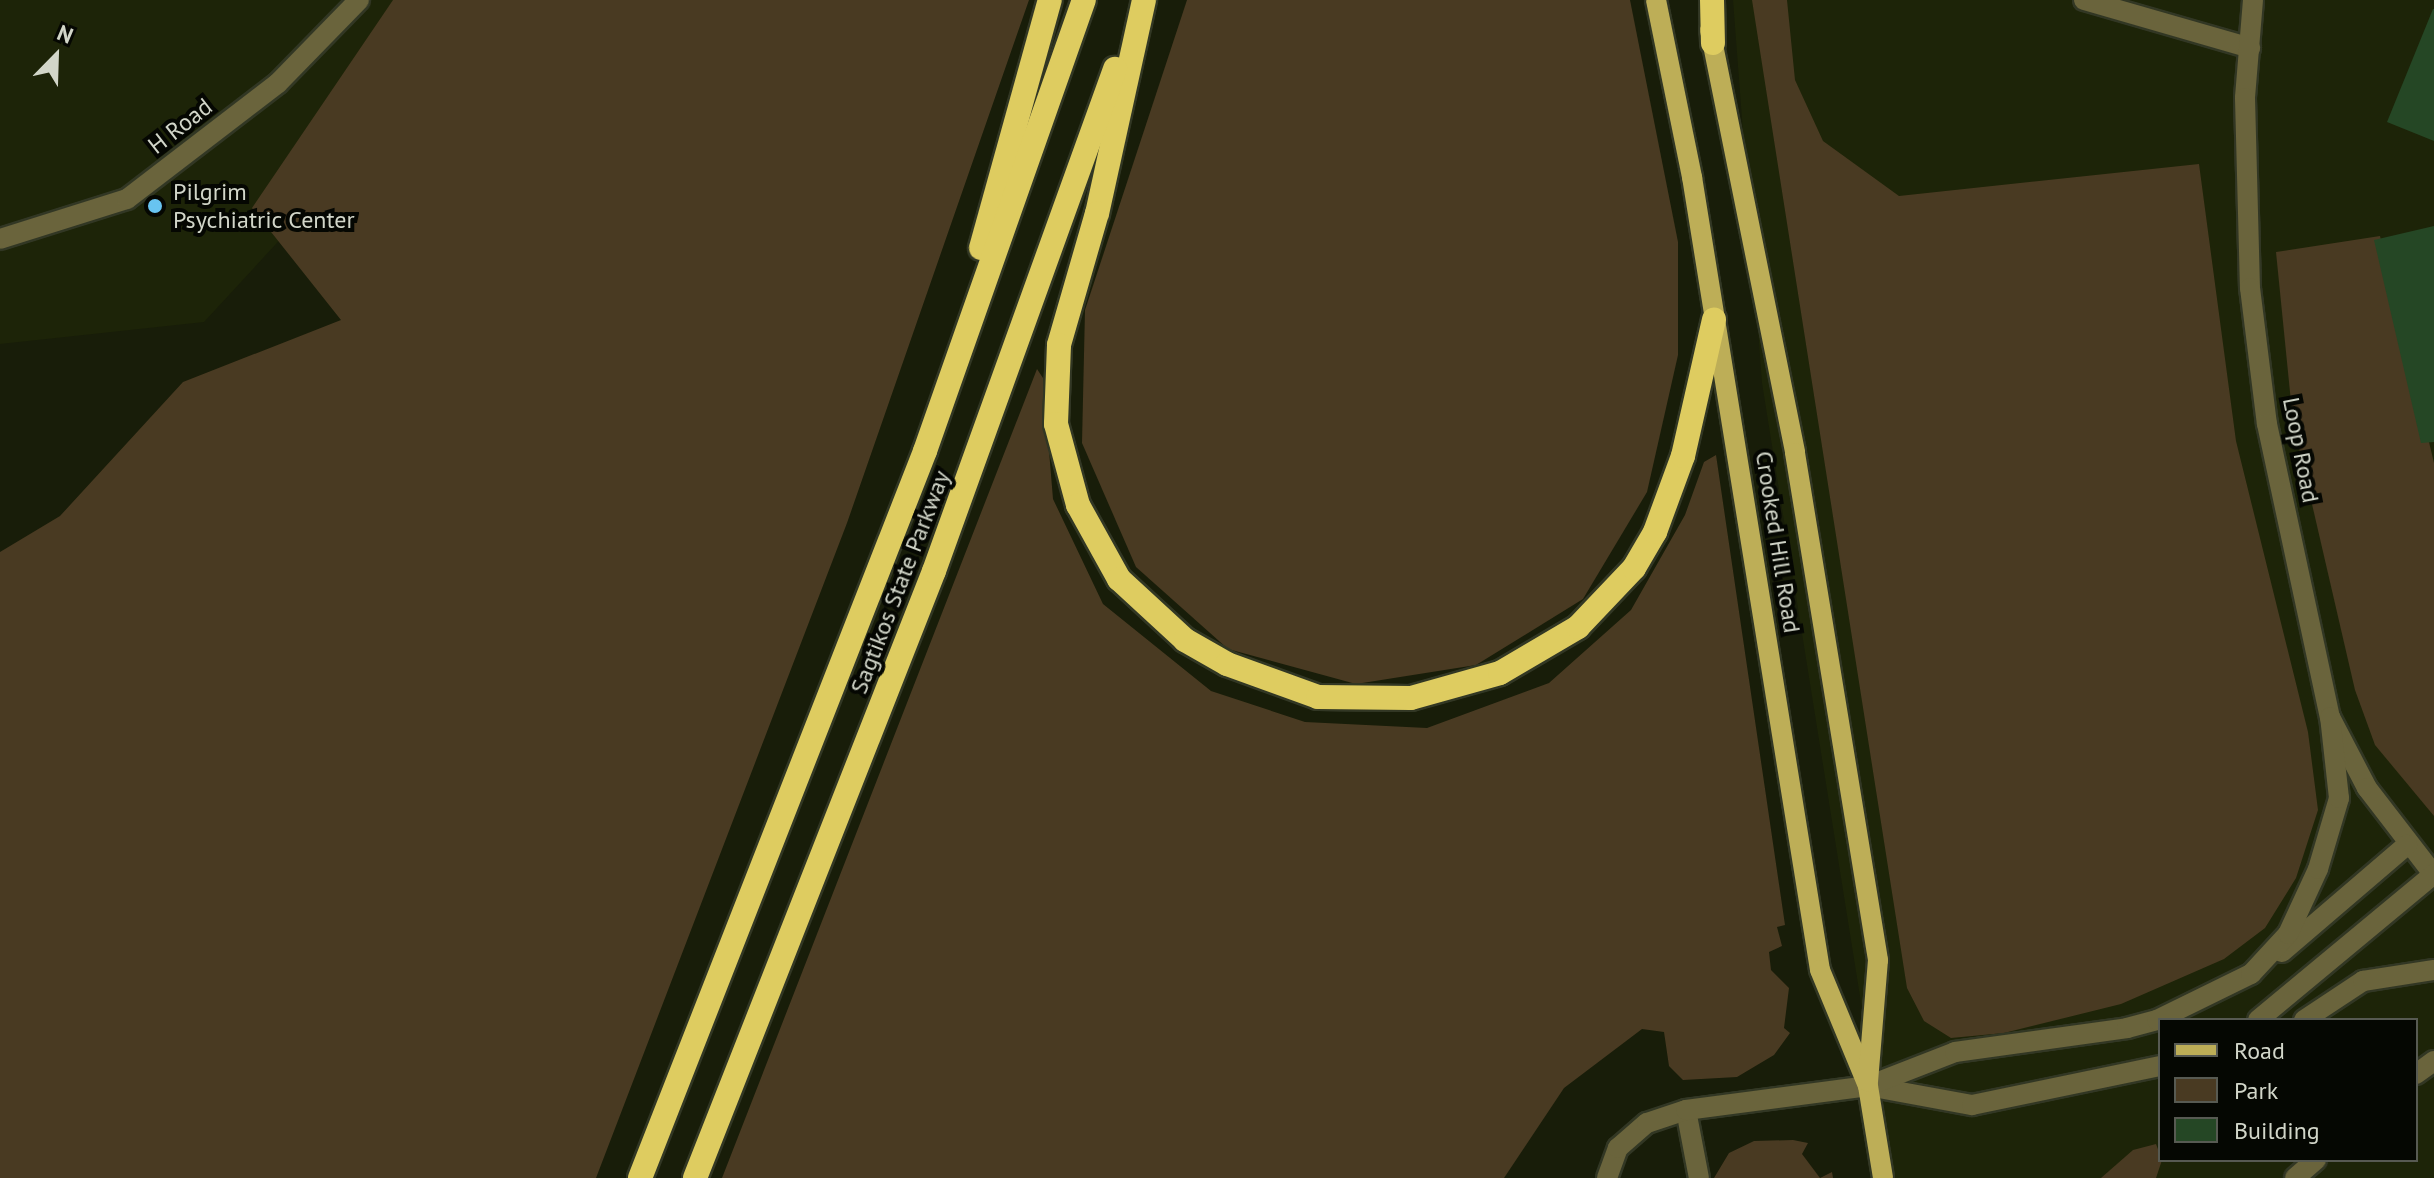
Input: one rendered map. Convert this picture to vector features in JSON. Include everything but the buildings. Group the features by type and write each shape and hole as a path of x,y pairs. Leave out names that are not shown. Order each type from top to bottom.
{"highway":[{"path":"925,451 1050,0"},
{"name":"Sagtikos State Parkway","path":"640,1178 925,451 1084,0"},
{"path":"1142,0 1097,213 1059,345 1056,424 1078,505 1119,579 1185,640 1227,664 1318,697 1411,698 1500,673 1578,627 1634,568 1655,532 1683,456 1714,319"},
{"name":"Sagtikos State Parkway","path":"695,1178 929,586 1142,0"},
{"path":"1712,0 1713,43"}],"main road":[{"name":"Crooked Hill Road","path":"1656,0 1714,319 1820,970 1868,1086 1883,1178"},
{"name":"Crooked Hill Road","path":"1704,0 1795,453 1878,960 1868,1086"}],"street":[{"name":"H Road","path":"0,239 127,199 278,83 359,0"},
{"path":"2084,0 2250,48"},
{"name":"Loop Road","path":"2253,0 2250,48 2250,288 2267,424 2330,717 2407,845 2434,874"},
{"path":"2251,974 2288,934 2318,869 2339,798 2330,717"},
{"path":"2161,1018 2251,974 2407,845"},
{"path":"2260,1018 2434,874"},
{"path":"2307,1018 2363,981 2434,970"},
{"path":"1607,1178 1618,1148 1647,1123 1686,1110 1868,1086 1955,1052 2158,1020"},
{"path":"1868,1086 1972,1105 2158,1066"},
{"path":"1686,1110 1699,1178"},
{"path":"2295,1178 2314,1162"}],"shaded area":[{"name":"Pilgrim Psychiatric Center","path":"0,0 468,0 418,90 204,322 0,344"},
{"path":"1733,0 2434,0 2434,1178 1889,1178 1762,383"}],"green space":[{"path":"393,0 1029,0 847,523 596,1178 0,1178 0,552 60,516 183,382 341,320 252,208"},
{"path":"1187,0 1630,0 1678,242 1678,355 1647,492 1583,599 1476,665 1356,684 1228,649 1136,567 1082,443 1085,310"},
{"path":"1752,0 1787,0 1795,80 1823,141 1899,196 2199,164 2236,441 2308,732 2318,810 2296,878 2265,928 2224,959 2121,1004 2004,1033 1951,1038 1924,1021 1907,988"},
{"path":"2380,236 2434,463 2434,816 2375,745 2355,690 2293,422 2276,252"},
{"path":"1037,369 1043,378 1053,499 1103,604 1211,691 1305,722 1427,728 1549,683 1631,610 1685,515 1704,462 1716,455 1785,925 1777,927 1782,946 1769,952 1771,970 1789,988 1784,1028 1790,1033 1774,1055 1737,1077 1683,1080 1669,1066 1664,1032 1642,1029 1564,1088 1504,1178 722,1178"},
{"path":"1793,1140 1808,1143 1802,1154 1820,1178 1714,1178 1729,1153 1754,1141"},
{"path":"2156,1144 2158,1162 2161,1162 2156,1178 2101,1178 2133,1150"}],"place":[{"name":"Pilgrim Psychiatric Center","path":"155,206"}]}
